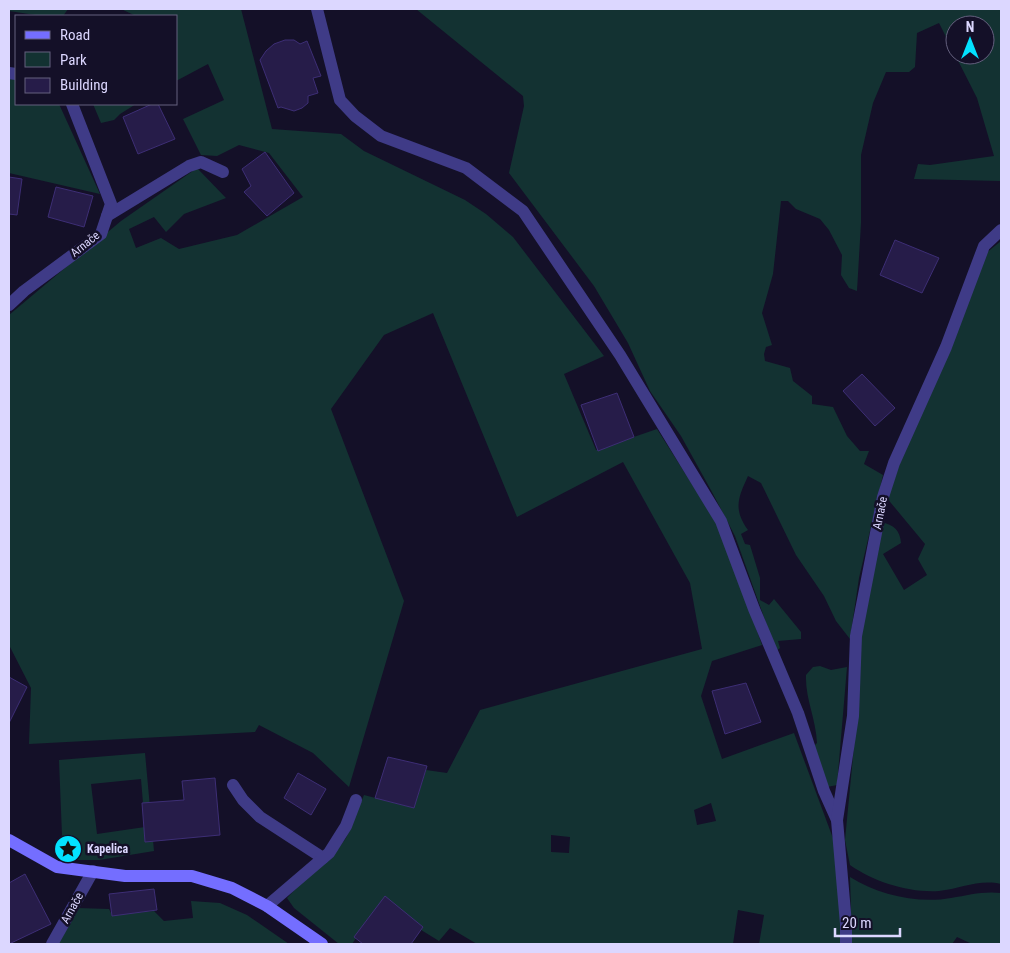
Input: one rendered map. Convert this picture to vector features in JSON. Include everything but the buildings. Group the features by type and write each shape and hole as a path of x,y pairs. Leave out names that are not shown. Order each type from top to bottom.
{"street":[{"path":"317,9 340,100 355,116 381,136 466,168 523,211 620,355 721,520 754,609 798,713 824,791 837,820 846,944"},
{"name":"Arnače","path":"9,306 24,291 101,234 111,204 72,105"},
{"path":"107,216 189,166 201,162 223,172"},
{"name":"Arnače","path":"837,820 853,716 856,636 883,497 894,463 946,347 984,246 1001,230"},
{"path":"233,785 243,800 260,817 323,858"},
{"path":"267,906 330,853 346,826 356,800"},
{"path":"9,840 57,867 125,876 192,876 232,888 267,906 322,944"},
{"name":"Arnače","path":"52,944 92,871"}],"green space":[{"path":"9,9 68,9 64,15 35,15 9,11"},
{"path":"121,9 241,9 272,129 341,134 364,151 465,200 486,214 513,237 604,356 564,374 596,450 657,429 721,530 762,645 712,661 701,696 722,759 794,733 834,841 840,892 841,944 759,944 764,915 738,910 733,944 477,944 450,928 439,941 379,904 352,944 339,944 294,908 287,898 308,876 331,858 346,838 364,795 414,808 426,770 447,773 480,710 702,649 690,583 623,462 517,517 433,313 384,335 331,409 404,601 349,787 313,753 259,725 255,732 29,744 31,688 9,645 9,315 121,221 197,168 226,198 184,214 166,232 154,217 129,229 136,248 161,238 179,249 237,235 303,197 269,153 239,145 217,156 201,155 183,119 224,100 208,64 178,80 178,15 134,15","holes":["711,803 716,821 697,825 694,810","551,835 570,837 569,853 551,852"]},
{"path":"416,9 1001,9 1001,181 914,179 918,164 930,165 994,156 977,98 960,65 995,65 995,15 945,15 945,35 939,23 917,33 915,67 909,72 886,72 873,103 861,155 861,223 857,291 849,288 841,275 842,255 829,230 820,219 796,209 788,201 781,201 773,274 762,313 772,345 766,347 765,361 790,368 793,381 812,396 812,404 833,407 847,436 860,451 869,451 864,464 883,475 859,578 850,639 836,621 824,596 796,555 761,483 748,476 740,497 739,509 743,523 748,530 741,534 745,544 750,545 760,578 760,600 769,605 774,599 801,632 801,639 778,641 780,648 776,651 735,536 681,436 650,391 628,343 594,286 509,173 524,106 523,96"},
{"path":"9,78 15,78 15,105 59,105 100,194 9,173"},
{"path":"93,105 134,105 114,120 101,123"},
{"path":"1001,241 1001,884 977,883 939,891 916,890 892,885 870,877 850,865 845,840 859,694 860,632 881,522 898,531 901,543 883,554 904,590 927,575 918,559 925,544 886,497 985,254"},
{"path":"820,666 831,670 847,667 837,785 827,787 812,748 817,743 806,684 806,675 813,667"},
{"path":"145,753 154,851 99,860 63,860 59,760","holes":["141,779 145,827 97,834 91,784"]},
{"path":"850,877 873,889 912,899 938,900 982,893 1001,893 1001,944 972,944 957,937 952,944 852,944"},
{"path":"191,901 220,903 247,915 289,944 58,944 77,908 109,909 112,915 154,911 164,921 193,918"}],"place":[{"name":"Kapelica","path":"68,849"}]}
